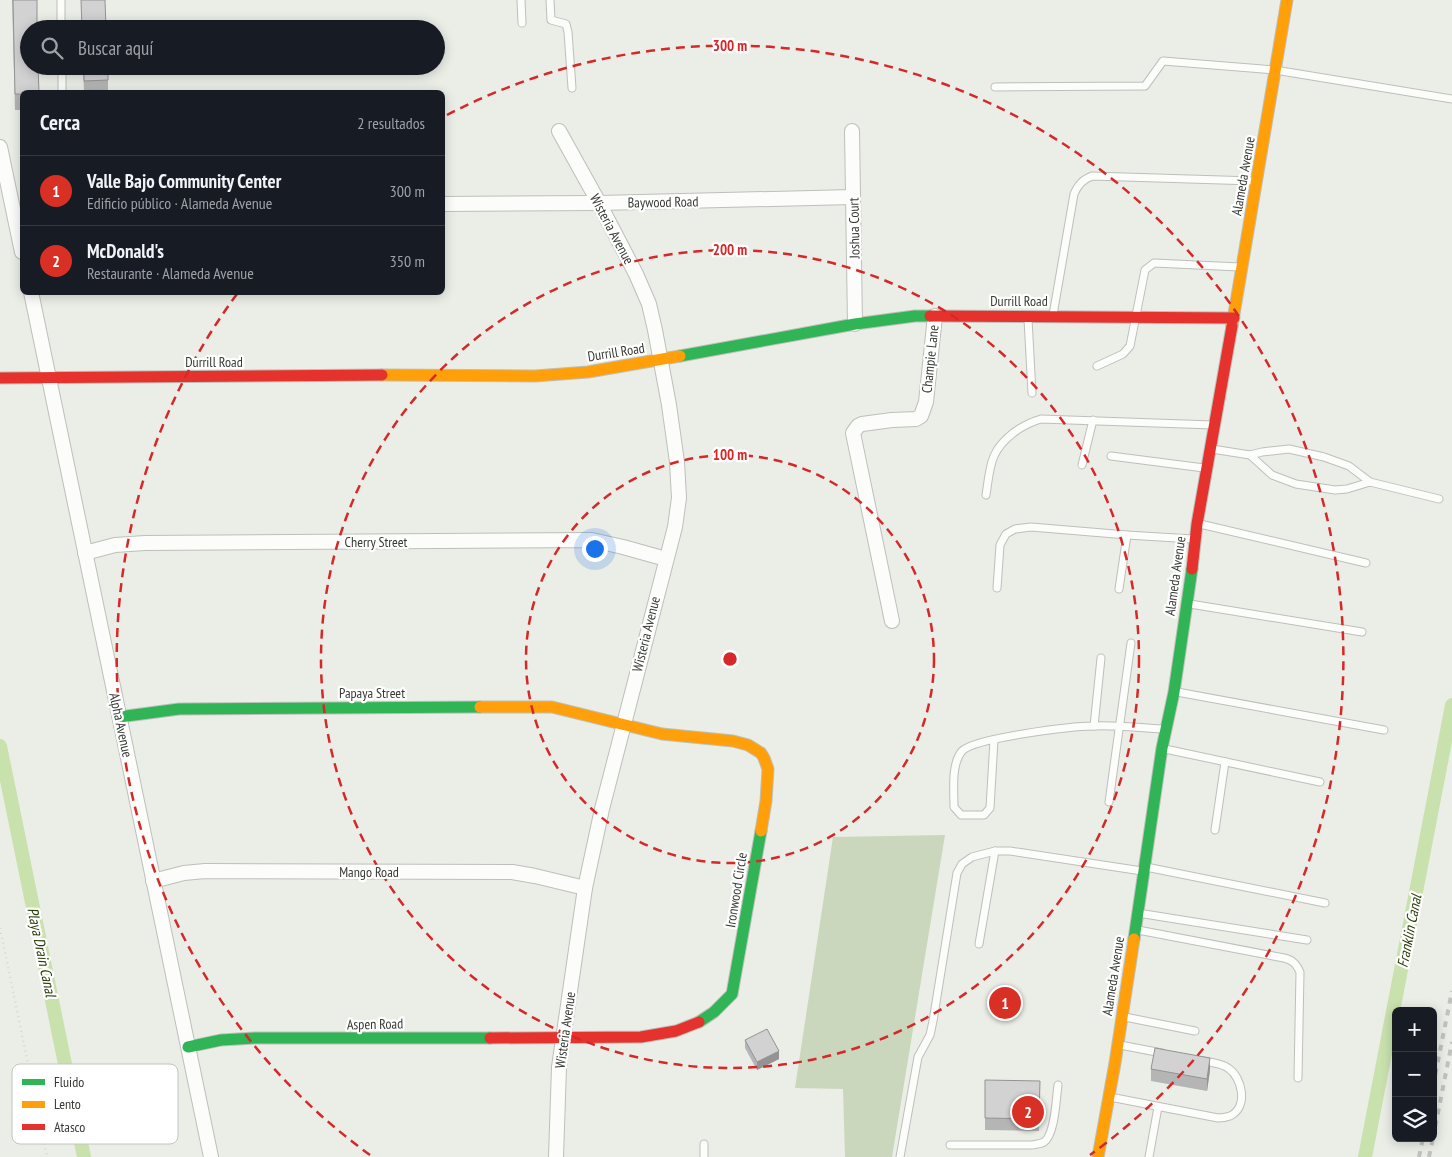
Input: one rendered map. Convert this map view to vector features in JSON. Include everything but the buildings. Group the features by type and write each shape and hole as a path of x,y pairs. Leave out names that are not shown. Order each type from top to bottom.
{"street":[{"name":"Alameda Avenue","path":"1098,1157 1110,1097 1162,748 1174,692 1188,604 1197,524 1243,267 1286,0"},
{"name":"Wisteria Avenue","path":"556,1157 559,1067 585,888 602,808 675,527 679,498 669,405 649,304 636,274 599,203 558,130"},
{"name":"Joshua Court","path":"852,131 856,324"},
{"path":"0,147 18,205 20,228"},
{"name":"Baywood Road","path":"445,204 599,203 853,196"},
{"name":"Alpha Avenue","path":"32,295 211,1157"},
{"name":"Durrill Road","path":"0,378 368,375 536,376 588,372 856,324 915,316 1234,318"},
{"name":"Champie Lane","path":"892,620 852,434 862,424 916,419 921,416 926,402 935,316"},
{"name":"Cherry Street","path":"85,553 115,545 145,544 592,540 623,546 666,559"},
{"name":"Papaya Street","path":"119,717 143,712 179,709 552,707 593,715 623,725"},
{"name":"Ironwood Circle","path":"564,1038 654,1036 677,1031 724,1005 732,994 738,967 766,801 766,760 758,750 741,743 679,736 623,725"},
{"name":"Mango Road","path":"153,881 184,873 204,872 512,872 585,888"},
{"name":"Aspen Road","path":"188,1047 204,1042 249,1038 564,1038"}],"lane":[{"path":"61,0 61,20"},
{"path":"521,0 522,23"},
{"path":"550,0 551,20 567,26 572,88"},
{"path":"995,87 1144,86 1163,61 1275,70 1452,99"},
{"path":"62,75 62,90"},
{"path":"1053,316 1074,194 1079,184 1086,179 1092,176 1257,181"},
{"path":"1097,366 1127,351 1130,346 1145,270 1154,263 1243,267"},
{"path":"1028,316 1032,393"},
{"path":"986,495 994,457 1004,441 1020,428 1042,419 1216,425"},
{"path":"1082,465 1093,420"},
{"path":"1211,449 1250,455 1289,449 1324,457 1349,466 1370,482 1439,498"},
{"path":"1250,455 1272,475 1296,484 1335,490 1347,489 1370,482"},
{"path":"1111,456 1207,468"},
{"path":"1197,524 1366,563"},
{"path":"997,588 1000,546 1006,534 1015,529 1031,527 1126,536 1196,539"},
{"path":"1119,589 1126,536"},
{"path":"1188,604 1362,632"},
{"path":"1108,802 1131,643"},
{"path":"1094,726 1101,658"},
{"path":"1174,692 1384,730"},
{"path":"994,740 990,808 984,815 961,815 954,807 957,759 964,749 994,740 1039,731 1094,726 1166,729"},
{"path":"1162,748 1320,782"},
{"path":"1215,830 1225,762"},
{"path":"979,944 995,851"},
{"path":"900,1157 918,1057 930,1035 933,1021 956,873 962,864 972,857 995,851 1010,851 1145,869 1325,903"},
{"path":"1138,913 1307,940"},
{"path":"1136,930 1291,960 1297,965 1300,972 1298,1078"},
{"path":"1122,1016 1195,1031"},
{"path":"1118,1045 1166,1054"},
{"path":"1110,1097 1218,1118 1231,1116 1241,1102 1241,1089 1236,1075 1224,1065 1195,1060"},
{"path":"950,1145 1032,1145 1043,1142 1048,1138 1053,1126 1058,1085"},
{"path":"1149,1157 1158,1107"},
{"path":"704,1144 704,1157"}],"path":[{"path":"0,928 28,1064"},
{"path":"44,1144 47,1157"}],"green space":[{"path":"945,835 892,1157 845,1157 843,1089 795,1088 833,837"}],"waterway":[{"name":"Franklin Canal","path":"1365,1157 1452,705"},
{"name":"Playa Drain Canal","path":"0,746 65,1064"},
{"name":"Playa Drain Canal","path":"81,1144 84,1157"}],"railway":[{"path":"1437,1066 1452,991"},
{"path":"1437,1118 1452,1042"},
{"path":"1419,1157 1422,1142"},
{"path":"1429,1157 1432,1142"}],"traffic: fast":[{"path":"680,356 855,324 915,316 930,316"},
{"path":"1134,939 1162,748 1174,692 1192,569"},
{"path":"119,717 179,709 480,707"},
{"path":"699,1022 714,1012 732,994 761,831"},
{"path":"188,1047 221,1040 255,1038 490,1038"}],"traffic: slow":[{"path":"1232,326 1287,0"},
{"path":"382,375 535,376 588,372 680,356"},
{"path":"480,707 552,707 662,734 733,741 748,745 761,753 768,769 766,801 761,831"},
{"path":"1098,1157 1134,939"}],"traffic: jam":[{"path":"930,316 1234,318"},
{"path":"1192,569 1197,524 1232,326"},
{"path":"0,378 382,375"},
{"path":"490,1038 641,1037 676,1031 699,1022"}],"place":[{"name":"Valle Bajo Community Center","path":"1005,1003"},
{"name":"McDonald's","path":"1028,1112"}]}
